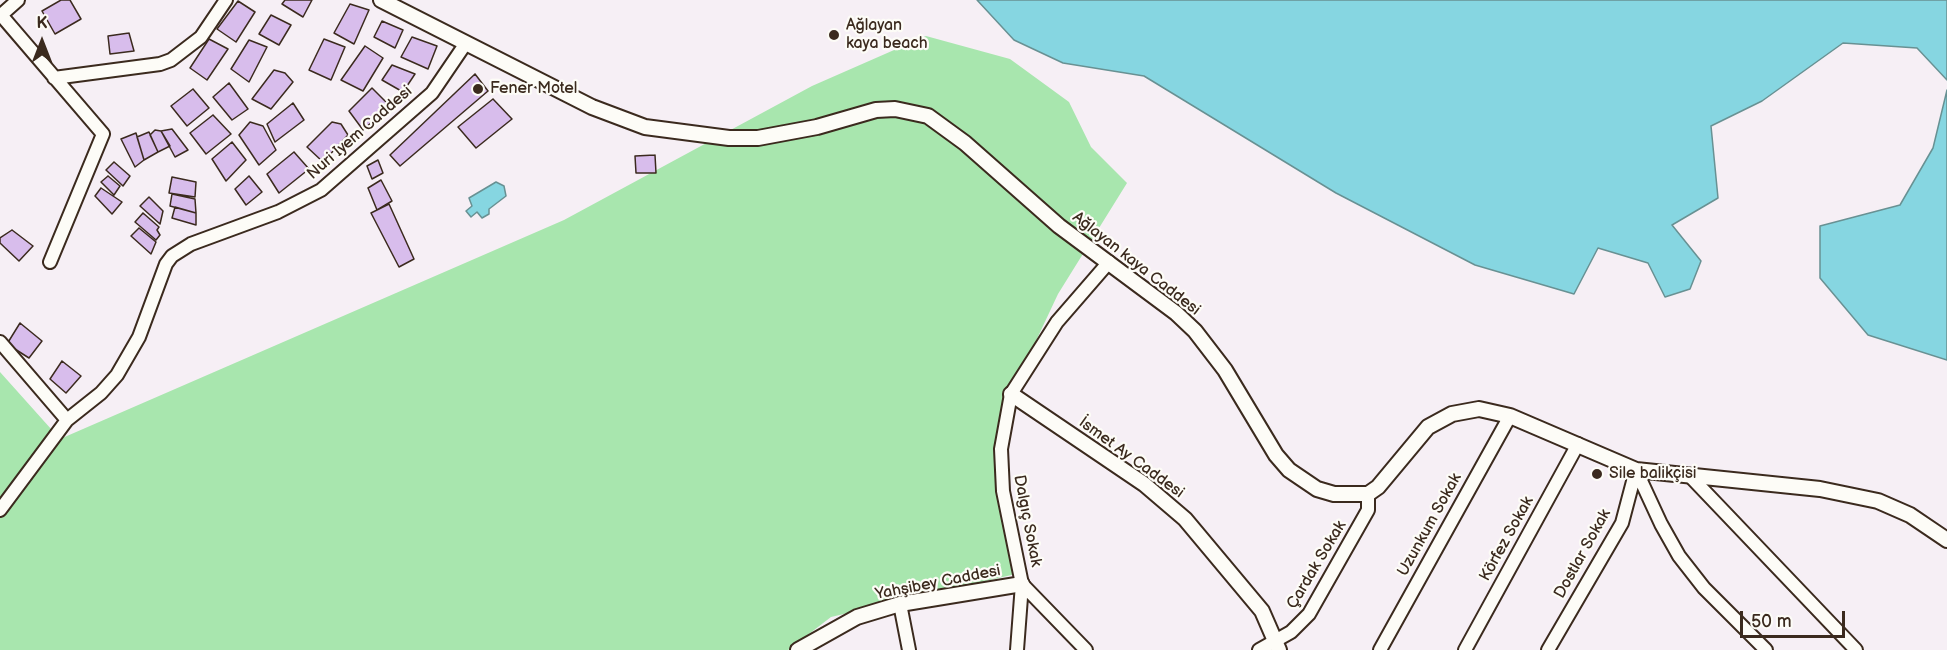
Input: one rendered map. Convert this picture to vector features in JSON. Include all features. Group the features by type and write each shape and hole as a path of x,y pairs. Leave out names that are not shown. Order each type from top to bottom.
{"street":[{"path":"18,0 1,16 103,134 50,262"},
{"path":"54,78 160,64 171,60 201,37 226,0"},
{"name":"Ağlayan kaya Caddesi","path":"381,0 619,119 674,132 729,138 758,138 817,128 876,110 895,109 928,116 957,136 1059,226 1176,313 1195,331 1225,370 1276,455 1288,470 1303,482 1334,494 1368,494"},
{"name":"Nuri Iyem Caddesi","path":"0,510 67,420 102,393 130,356 166,264 172,256 191,244 278,212 321,190 432,93 466,43"},
{"name":"Dalgıç Sokak","path":"1086,650 1022,584 1001,470 1003,425 1011,394 1057,322 1109,262"},
{"path":"0,342 67,420"},
{"name":"İsmet Ay Caddesi","path":"1011,394 1144,484 1185,519 1262,611 1278,646"},
{"path":"1368,494 1378,487 1428,427 1440,419 1479,409 1510,416 1636,470 1850,493 1910,515 1947,540"},
{"name":"Uzunkum Sokak","path":"1380,650 1510,416"},
{"name":"Körfez Sokak","path":"1465,650 1578,444"},
{"path":"1636,470 1660,524 1679,556 1704,588 1766,650"},
{"name":"Dostlar Sokak","path":"1548,650 1622,523 1636,470"},
{"path":"1689,475 1856,650"},
{"name":"Çardak Sokak","path":"1259,650 1278,646 1300,624 1316,603 1368,510 1368,494"},
{"path":"1017,650 1022,584"},
{"name":"Yahşibey Caddesi","path":"798,650 857,617 900,604 1022,584"},
{"path":"900,604 909,650"}],"green space":[{"path":"926,36 1010,59 1069,102 1091,147 1127,183 1058,294 1011,394 1001,449 1020,573 831,617 788,650 0,650 0,372 60,439 564,220 812,86"}],"water":[{"path":"977,0 1947,0 1947,80 1917,48 1843,43 1762,101 1711,126 1718,198 1672,225 1701,261 1690,289 1665,297 1648,263 1598,248 1574,294 1475,265 1336,193 1144,76 1063,63 1014,40"},
{"path":"1947,90 1947,360 1868,335 1820,278 1820,226 1900,205 1933,148"},
{"path":"496,182 504,186 506,196 489,209 489,214 482,218 477,212 471,217 466,211 472,206 469,198"}],"building":[{"path":"61,0 70,0 81,19 55,34 42,11"},
{"path":"285,0 312,0 303,17 282,4"},
{"path":"238,1 255,12 236,42 217,29"},
{"path":"350,4 369,10 354,44 334,33"},
{"path":"271,15 291,25 279,45 259,34"},
{"path":"382,21 403,30 395,48 374,37"},
{"path":"129,33 134,51 110,54 108,36"},
{"path":"412,37 437,46 428,69 401,57"},
{"path":"209,39 228,49 207,80 190,68"},
{"path":"324,39 345,47 331,80 309,70"},
{"path":"249,40 267,47 249,82 231,69"},
{"path":"365,46 383,58 363,91 341,80"},
{"path":"392,65 415,74 403,92 382,80"},
{"path":"274,70 285,73 293,82 271,109 252,99"},
{"path":"475,74 488,91 400,166 390,155"},
{"path":"229,83 248,109 232,120 213,97"},
{"path":"372,88 390,106 363,130 349,111"},
{"path":"193,89 209,108 187,126 171,106"},
{"path":"493,99 512,119 476,148 458,127"},
{"path":"293,103 304,120 275,142 267,124"},
{"path":"213,115 231,134 206,154 190,133"},
{"path":"250,122 263,126 276,150 259,165 239,135"},
{"path":"332,122 341,124 348,135 323,162 307,147"},
{"path":"172,129 188,150 175,157 161,131"},
{"path":"155,130 161,131 170,146 158,152 150,135"},
{"path":"149,132 158,152 144,160 137,137"},
{"path":"136,133 144,160 135,167 121,139"},
{"path":"232,142 246,160 226,181 212,159"},
{"path":"294,152 309,169 279,193 267,174"},
{"path":"655,155 656,173 636,173 635,156"},
{"path":"378,160 383,173 372,179 367,166"},
{"path":"114,162 130,176 123,186 106,170"},
{"path":"108,176 120,186 114,195 101,182"},
{"path":"249,176 262,192 246,205 235,189"},
{"path":"172,177 196,182 195,197 169,193"},
{"path":"381,180 392,201 377,210 368,188"},
{"path":"101,188 122,202 112,214 95,196"},
{"path":"172,194 195,199 196,213 170,206"},
{"path":"149,197 163,211 160,224 140,206"},
{"path":"389,204 414,259 399,267 371,213"},
{"path":"175,207 196,213 196,225 172,218"},
{"path":"143,213 159,227 157,230 160,235 156,240 135,222"},
{"path":"139,228 156,242 151,254 131,236"},
{"path":"12,230 33,246 19,261 0,243 0,238"},
{"path":"20,323 42,341 29,358 7,344"},
{"path":"62,361 81,376 66,393 50,379"}],"place":[{"name":"Ağlayan kaya beach","path":"834,35"},
{"name":"Fener Motel","path":"478,89"},
{"name":"Sile balikçisi","path":"1597,474"}]}
